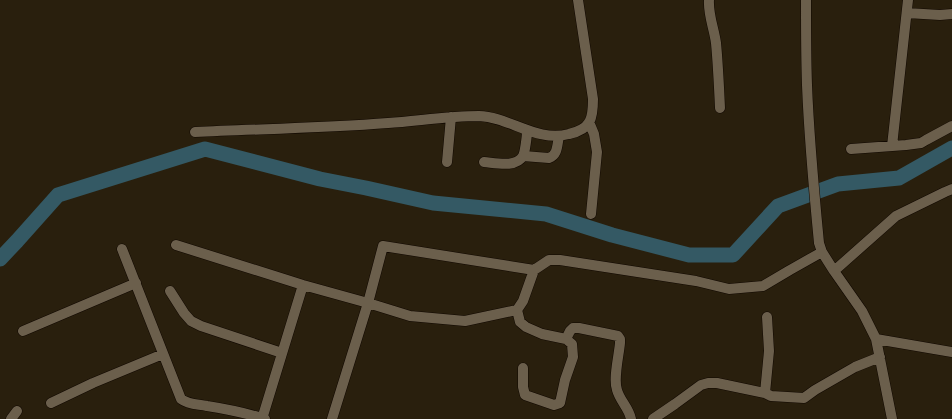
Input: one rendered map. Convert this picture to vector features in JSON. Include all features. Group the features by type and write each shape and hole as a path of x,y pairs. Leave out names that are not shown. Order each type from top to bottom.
{"street":[{"path":"195,132 388,123 451,117 481,116 496,119 534,133 559,136 570,134 584,128 589,122 593,112 593,99 578,0"},
{"path":"709,0 710,15 716,42 720,108"},
{"path":"806,0 807,86 820,248 862,311 876,339 892,419"},
{"path":"892,146 908,0"},
{"path":"907,13 940,15 952,14"},
{"path":"447,162 451,117"},
{"path":"589,122 594,134 597,152 591,214"},
{"path":"851,149 921,143 952,126"},
{"path":"523,156 527,131"},
{"path":"484,162 510,164 523,156 553,157 556,154 559,136"},
{"path":"834,271 896,216 952,189"},
{"path":"176,245 303,285 410,316 464,321 517,310 523,301 534,270 549,260 560,260 696,281 729,289 763,286 790,270 820,248"},
{"path":"332,419 368,304 383,246 534,270"},
{"path":"122,249 181,399 185,402 224,409 263,419 303,285"},
{"path":"23,332 136,283"},
{"path":"170,291 191,321 201,326 282,353"},
{"path":"517,310 520,322 526,328 542,334 566,339 572,344 573,357 560,403 554,405 525,395 523,387 524,368"},
{"path":"765,392 770,351 767,317"},
{"path":"566,339 573,328 618,336 620,343 616,383 617,391 630,414 631,419"},
{"path":"876,339 952,352"},
{"path":"52,403 93,383 163,354"},
{"path":"653,419 701,385 708,383 717,383 765,392 771,396 804,398 855,367 880,357"}],"waterway":[{"path":"0,259 58,195 205,149 320,179 433,203 546,214 612,235 689,255 733,255 778,206 838,184 899,178 952,148"}]}
